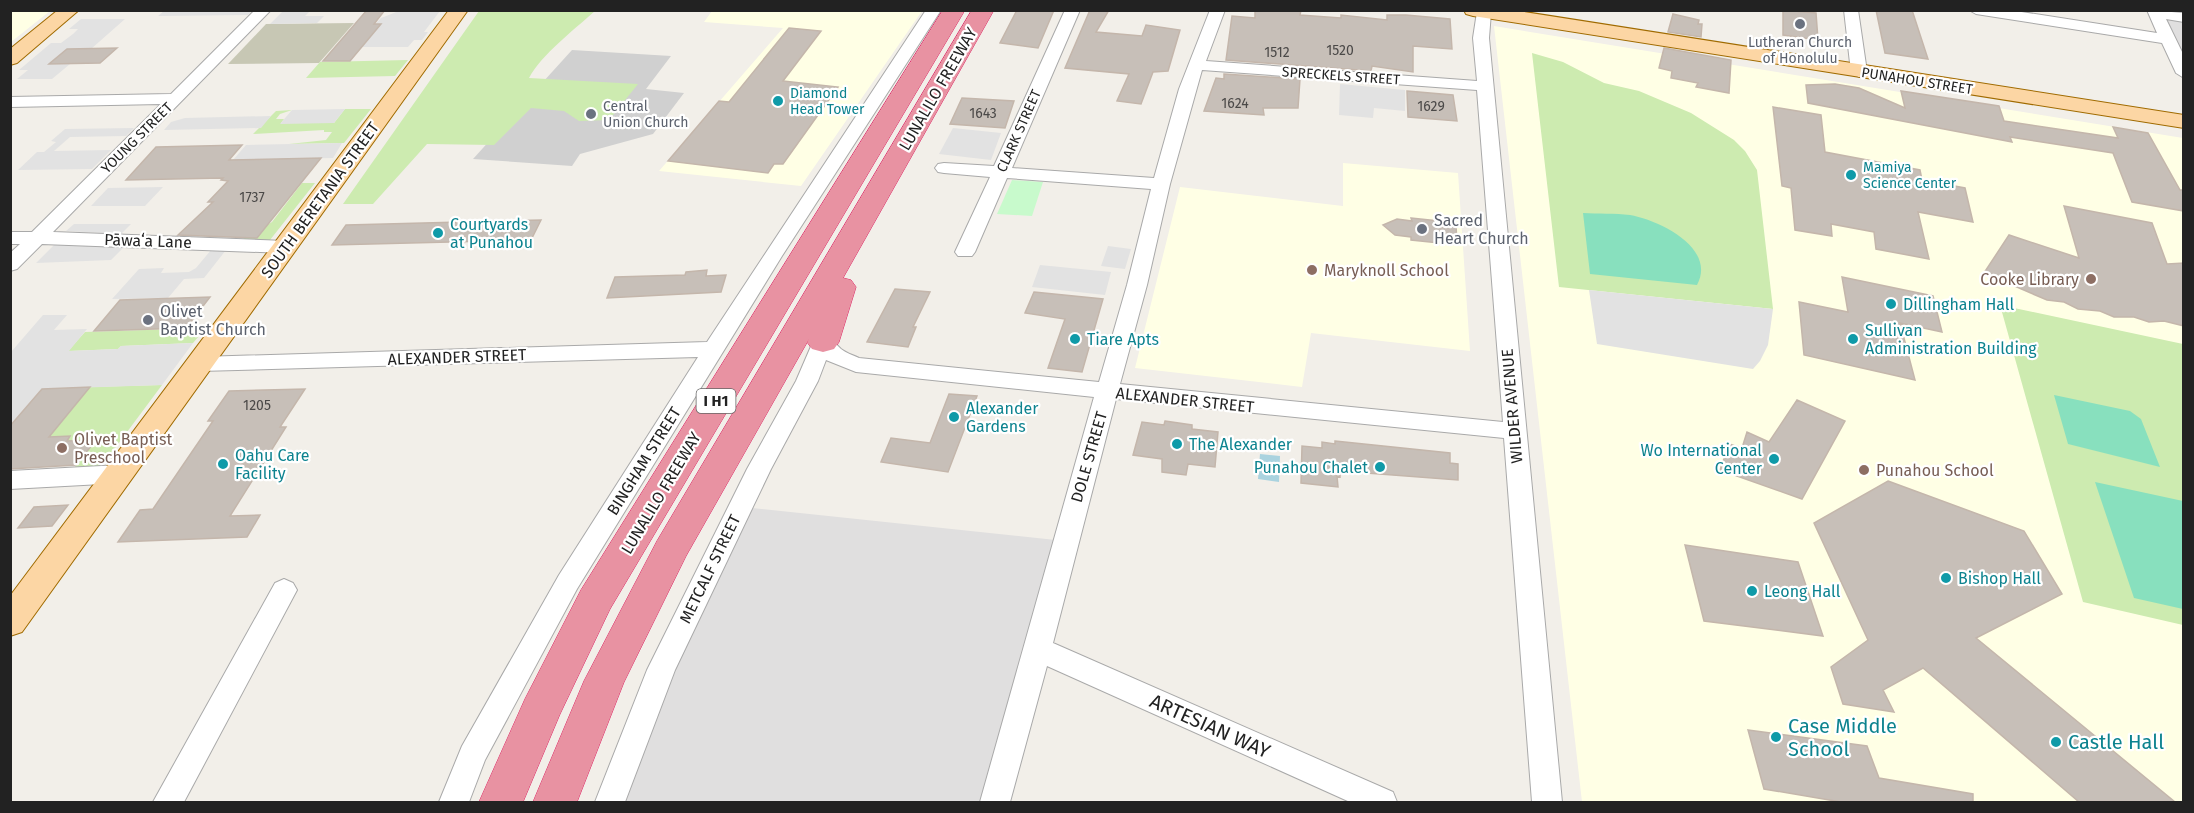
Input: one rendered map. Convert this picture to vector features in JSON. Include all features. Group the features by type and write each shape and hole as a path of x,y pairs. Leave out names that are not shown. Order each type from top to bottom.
{"highway":[{"name":"LUNALILO FREEWAY","path":"501,802 540,712 595,602 954,10"},
{"name":"LUNALILO FREEWAY","path":"555,802 604,681 655,579 871,208 983,10"},
{"path":"823,342 835,302 871,208"}],"main road":[{"path":"10,58 70,10"},
{"name":"SOUTH BERETANIA STREET","path":"10,622 459,10"},
{"name":"PUNAHOU STREET","path":"1480,11 2184,122"}],"street":[{"name":"YOUNG STREET","path":"10,265 264,10"},
{"name":"BINGHAM STREET","path":"454,802 472,755 568,582 772,256 934,10"},
{"name":"CLARK STREET","path":"965,252 1073,10"},
{"name":"DOLE STREET","path":"995,802 1137,285 1186,89 1218,10"},
{"path":"1851,10 1859,72"},
{"path":"1976,10 2168,39"},
{"name":"WILDER AVENUE","path":"1480,11 1547,802"},
{"path":"2155,12 2184,72"},
{"path":"2155,12 2184,18"},
{"name":"SPRECKELS STREET","path":"1196,65 1485,86"},
{"path":"10,102 176,99"},
{"path":"944,168 1161,184"},
{"name":"Pāwaʻa Lane","path":"10,238 286,247"},
{"name":"ALEXANDER STREET","path":"823,342 835,356 856,365 1514,431"},
{"name":"METCALF STREET","path":"610,802 661,670 759,469 807,381 823,342"},
{"name":"ALEXANDER STREET","path":"200,364 714,349"},
{"name":"ALEXANDER STREET","path":"807,381 856,365"},
{"path":"10,480 120,474"},
{"path":"168,802 284,590"},
{"name":"ARTESIAN WAY","path":"1038,649 1382,802"}],"shaded area":[{"path":"11,10 50,10 50,11 11,42"},
{"path":"165,10 252,11 248,15 158,16"},
{"path":"284,10 310,11 305,16 324,16 317,23 270,24"},
{"path":"399,11 440,11 424,32 428,32 422,40 414,40 408,47 362,47 380,25 375,24 381,18"},
{"path":"712,11 922,11 801,186 659,171 783,28 704,22"},
{"path":"2154,11 2183,11 2183,71 2168,39"},
{"path":"81,19 125,19 91,49 67,49 49,64 70,64 52,79 17,79 28,70 19,70 51,43 61,43 73,34 78,29 69,29"},
{"path":"354,23 319,63 228,64 266,24"},
{"name":"Punahou School","path":"1494,26 2183,138 2183,802 1582,802"},
{"name":"Central Union Church","path":"572,50 671,56 646,89 684,93 653,134 580,154 572,166 473,159"},
{"path":"1340,84 1405,90 1405,111 1374,108 1373,118 1339,115"},
{"path":"345,109 334,123 280,124 292,110"},
{"path":"271,116 261,128 164,130 171,122 185,118"},
{"path":"134,128 126,136 70,137 54,151 111,150 92,169 18,170 37,152 44,152 56,142 51,141 65,129"},
{"path":"953,128 1001,133 991,160 939,154"},
{"path":"342,143 333,158 233,160 246,145"},
{"name":"Maryknoll School","path":"1343,163 1458,173 1470,351 1311,333 1302,387 1135,368 1180,187 1343,206"},
{"path":"163,187 145,206 91,206 108,188"},
{"path":"74,224 131,224 121,234 66,231"},
{"path":"56,243 125,246 111,260 36,263"},
{"path":"1108,246 1131,249 1125,269 1101,266"},
{"path":"211,250 226,250 204,278 184,279 168,298 112,299 139,269 164,268 161,273 189,272 196,268"},
{"path":"1040,265 1111,272 1105,295 1032,287"},
{"path":"1589,290 1773,309 1768,345 1753,369 1597,344"},
{"path":"43,315 67,315 54,330 87,329 69,351 193,343 162,385 42,389 11,426 11,352"},
{"path":"733,506 1065,541 1038,649 995,802 602,802"}],"green space":[{"path":"479,11 595,11 550,51 529,78 638,84 609,120 579,121 564,111 531,108 494,145 427,144 373,204 343,204"},
{"path":"1532,53 1563,62 1604,83 1639,91 1691,113 1734,140 1745,151 1757,170 1773,309 1559,287"},
{"path":"408,60 395,76 306,78 320,62"},
{"path":"345,109 371,109 344,143 289,144 326,140 332,132 324,132 324,130 253,134 276,111 292,110 280,114 276,119 284,119 281,123 334,123"},
{"path":"1012,180 1043,182 1032,216 997,214"},
{"path":"302,183 315,183 270,240 176,237 243,239 272,222"},
{"path":"1583,213 1630,215 1642,218 1682,238 1699,259 1701,272 1697,285 1590,274"},
{"path":"2000,305 2183,344 2183,625 2083,602"},
{"path":"206,328 193,343 68,351 85,332"},
{"path":"162,385 98,471 71,472 96,440 67,441 70,436 49,437 90,387"},
{"path":"2054,395 2130,411 2141,419 2160,467 2068,444"},
{"path":"2095,482 2183,501 2183,609 2134,598"}],"water":[{"path":"1260,454 1280,456 1279,482 1258,479"}],"building":[{"path":"367,10 385,10 374,24 381,24 350,61 323,61"},
{"path":"1017,10 1054,10 1038,48 1000,43"},
{"path":"1090,10 1109,10 1096,32 1142,36 1146,25 1180,30 1168,71 1153,72 1141,104 1117,101 1129,74 1065,68"},
{"path":"1255,10 1301,10 1300,15 1341,18 1341,15 1387,20 1387,15 1406,15 1450,19 1452,49 1413,46 1413,72 1372,66 1371,71 1226,60 1232,16 1255,18"},
{"name":"Lutheran Church of Honolulu","path":"1783,10 1816,13 1818,40 1783,35"},
{"path":"1876,10 1912,10 1928,59 1885,53"},
{"path":"1673,14 1699,20 1698,24 1702,24 1701,37 1668,32"},
{"name":"Diamond Head Tower","path":"789,28 821,31 783,81 838,87 783,164 774,164 768,173 668,161 719,101 729,102"},
{"path":"117,48 100,63 49,64 67,49"},
{"path":"1664,48 1731,60 1729,93 1696,87 1698,83 1671,78 1672,71 1659,68"},
{"path":"1224,74 1300,79 1298,108 1263,108 1264,115 1204,111 1216,78 1224,79"},
{"path":"1835,84 1859,88 1905,108 1901,91 1999,106 2004,121 2118,138 2113,127 2148,133 2180,190 2184,190 2184,211 2132,202 2113,153 2010,137 2012,142 1808,103 1806,85"},
{"path":"1407,91 1453,95 1457,121 1408,117"},
{"path":"962,98 1014,101 1005,128 950,124"},
{"name":"Mamiya Science Center","path":"1773,107 1821,115 1825,152 1920,170 1922,180 1965,188 1973,222 1918,212 1929,259 1876,249 1874,232 1831,224 1832,236 1795,230 1791,188 1782,186"},
{"path":"242,145 229,160 321,158 257,238 178,235 213,202 208,202 228,181 221,180 223,178 126,180 156,147"},
{"name":"Cooke Library","path":"2064,206 2152,223 2167,264 2184,263 2184,326 2164,321 2149,322 2134,317 2114,317 2100,311 2078,309 2064,302 2047,300 1984,273 2009,235 2079,258"},
{"name":"Sacred Heart Church","path":"1411,218 1448,222 1448,225 1456,226 1457,242 1411,240 1411,237 1395,235 1383,225 1397,219 1412,221"},
{"name":"Courtyards at Punahou","path":"541,220 531,240 332,245 346,225"},
{"path":"707,270 706,276 726,275 721,292 607,298 615,277 685,275 686,272"},
{"name":"Sullivan Administration Building","path":"1842,277 1933,296 1942,332 1900,323 1915,380 1804,355 1799,302 1848,312"},
{"path":"895,289 930,292 913,327 916,327 908,347 867,342"},
{"name":"Tiare Apts","path":"1034,292 1103,299 1082,372 1048,368 1065,319 1025,313"},
{"name":"Olivet Baptist Church","path":"210,297 186,328 94,331 120,300"},
{"name":"Olivet Baptist Preschool","path":"90,387 49,437 70,436 67,441 96,440 76,465 10,469 10,426 42,389"},
{"name":"Oahu Care Facility","path":"305,389 280,427 286,427 230,516 260,515 247,537 118,542 140,510 153,509 213,421 208,421 229,391"},
{"name":"Alexander Gardens","path":"949,394 977,396 948,472 881,462 891,438 930,443"},
{"name":"Wo International Center","path":"1797,400 1845,421 1802,499 1720,470 1729,444 1742,448 1747,432 1769,442"},
{"name":"The Alexander","path":"1165,421 1192,425 1192,429 1218,432 1215,467 1188,464 1186,475 1162,472 1162,459 1133,455 1142,422 1164,425"},
{"name":"Punahou Chalet","path":"1335,441 1450,453 1450,463 1458,464 1458,480 1340,471 1340,477 1337,476 1338,487 1301,483 1302,446 1322,448 1322,442 1335,444"},
{"name":"Bishop Hall","path":"1888,481 2024,531 2062,594 1976,638 2175,802 2079,802 1923,668 1883,690 1894,712 1843,704 1831,667 1868,640 1814,523"},
{"path":"68,505 52,526 18,528 34,507"},
{"name":"Leong Hall","path":"1685,545 1798,562 1823,636 1704,621"},
{"name":"Case Middle School","path":"1748,730 1867,746 1879,778 1973,794 1973,802 1841,802 1764,789"}],"place":[{"name":"Lutheran Church of Honolulu","path":"1800,24"},
{"name":"Diamond Head Tower","path":"778,101"},
{"name":"Central Union Church","path":"591,114"},
{"name":"Mamiya Science Center","path":"1851,175"},
{"name":"Sacred Heart Church","path":"1422,229"},
{"name":"Courtyards at Punahou","path":"438,233"},
{"name":"Maryknoll School","path":"1312,270"},
{"name":"Cooke Library","path":"2091,279"},
{"name":"Dillingham Hall","path":"1891,304"},
{"name":"Olivet Baptist Church","path":"148,320"},
{"name":"Tiare Apts","path":"1075,339"},
{"name":"Sullivan Administration Building","path":"1853,339"},
{"name":"Alexander Gardens","path":"954,417"},
{"name":"The Alexander","path":"1177,444"},
{"name":"Olivet Baptist Preschool","path":"62,448"},
{"name":"Wo International Center","path":"1774,459"},
{"name":"Oahu Care Facility","path":"223,464"},
{"name":"Punahou Chalet","path":"1380,467"},
{"name":"Punahou School","path":"1864,470"},
{"name":"Bishop Hall","path":"1946,578"},
{"name":"Leong Hall","path":"1752,591"},
{"name":"Case Middle School","path":"1776,737"},
{"name":"Castle Hall","path":"2056,742"}]}
